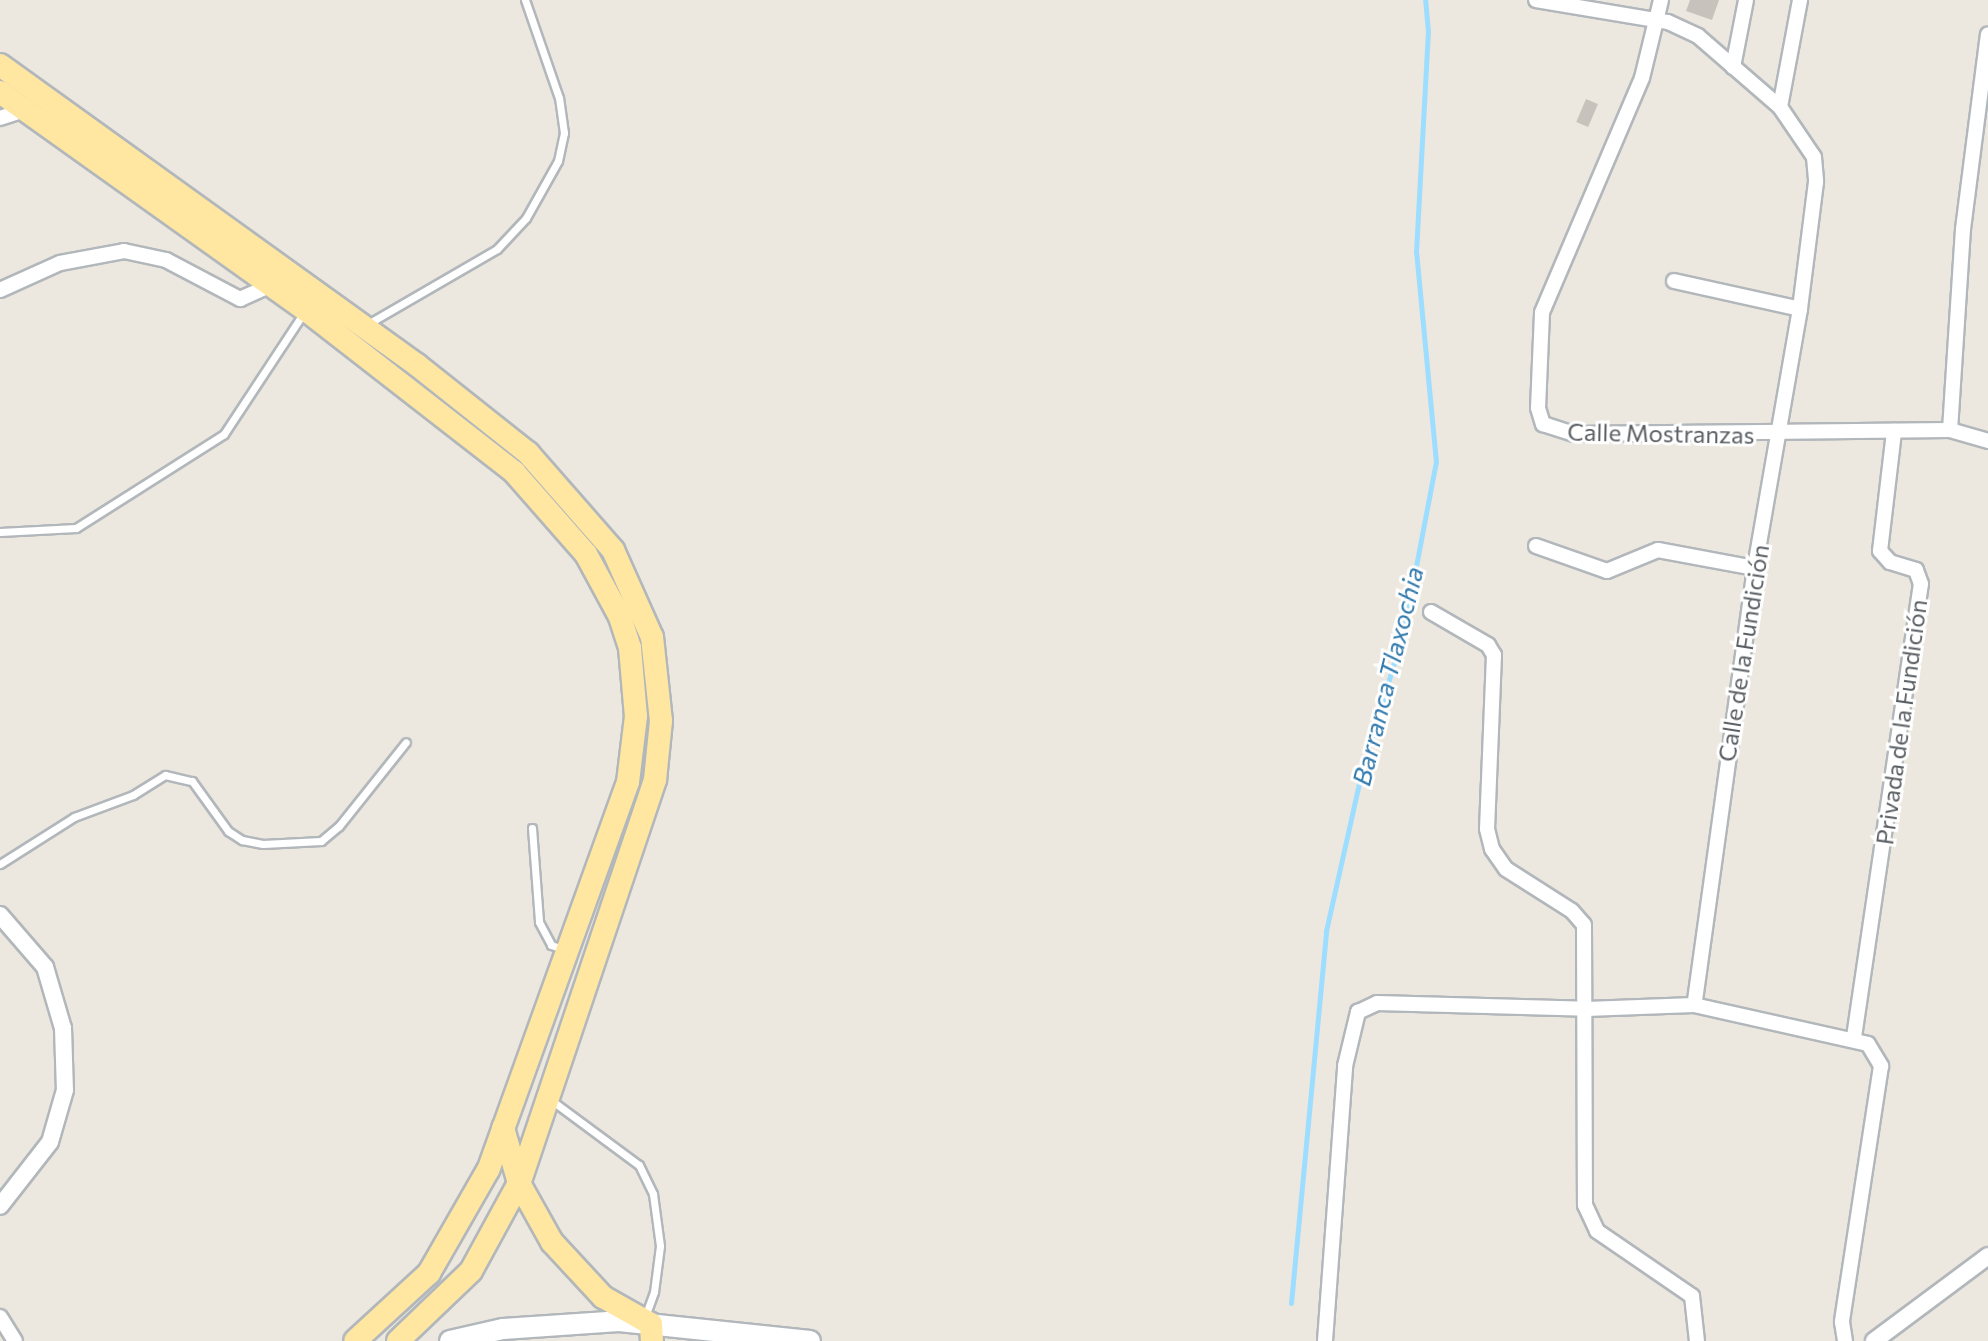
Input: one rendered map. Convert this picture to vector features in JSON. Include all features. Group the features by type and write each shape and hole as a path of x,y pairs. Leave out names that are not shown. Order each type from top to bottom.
{"main road":[{"path":"0,65 484,416 559,483 613,550 652,637 661,721 655,780 519,1183 471,1271 398,1341"},
{"path":"0,92 306,310 467,432 534,491 586,554 620,617 634,679 633,751 617,819 473,1204 429,1273 355,1341"},
{"path":"503,1128 519,1183 572,1267 603,1297 649,1328"},
{"path":"450,1341 559,1323 810,1341"}],"street":[{"name":"Calle de la Fundición","path":"1536,0 1659,22 1698,36 1780,107 1814,157 1816,182 1800,309 1755,568 1694,1005"},
{"name":"Calle Mostranzas","path":"1661,0 1659,22 1642,78 1542,313 1539,418 1549,430 1560,433 1779,435 1950,430 1988,441"},
{"path":"1733,67 1746,0"},
{"path":"1780,107 1800,0"},
{"path":"1950,430 1963,229 1988,35"},
{"path":"0,118 24,110"},
{"path":"0,290 60,263 124,251 166,260 240,299 271,285"},
{"path":"1674,281 1800,309"},
{"name":"Privada de la Fundición","path":"1854,1037 1921,584 1916,570 1890,562 1880,551 1894,431"},
{"path":"1536,546 1607,571 1658,550 1755,568"},
{"path":"1431,612 1488,645 1494,655 1487,829 1506,869 1572,911 1584,925 1585,1205 1597,1231 1692,1296 1697,1341"},
{"path":"0,915 45,967 63,1028 65,1090 50,1142 0,1206"},
{"path":"1325,1341 1345,1066 1358,1012 1377,1003 1586,1009 1694,1005 1854,1037 1875,1051 1881,1066 1842,1322 1845,1341"},
{"path":"1874,1341 1988,1256"},
{"path":"0,1317 15,1341"}],"lane":[{"path":"365,327 497,249 526,218 558,161 564,133 559,98 525,0"},
{"path":"0,532 76,528 224,434 306,310"},
{"path":"0,864 67,821 133,795 165,775 192,781 228,831 242,840 263,844 321,841 339,826 406,742"},
{"path":"532,828 542,934 551,945 568,951"},
{"path":"549,1099 639,1165 653,1194 660,1246 649,1328"}],"building":[{"path":"1690,0 1719,0 1712,20 1686,11"},
{"path":"1586,99 1598,104 1588,127 1576,122"}],"waterway":[{"name":"Barranca Tlaxochia","path":"1291,1303 1326,931 1363,766 1404,629 1436,462 1416,252 1428,32 1425,0"}]}
